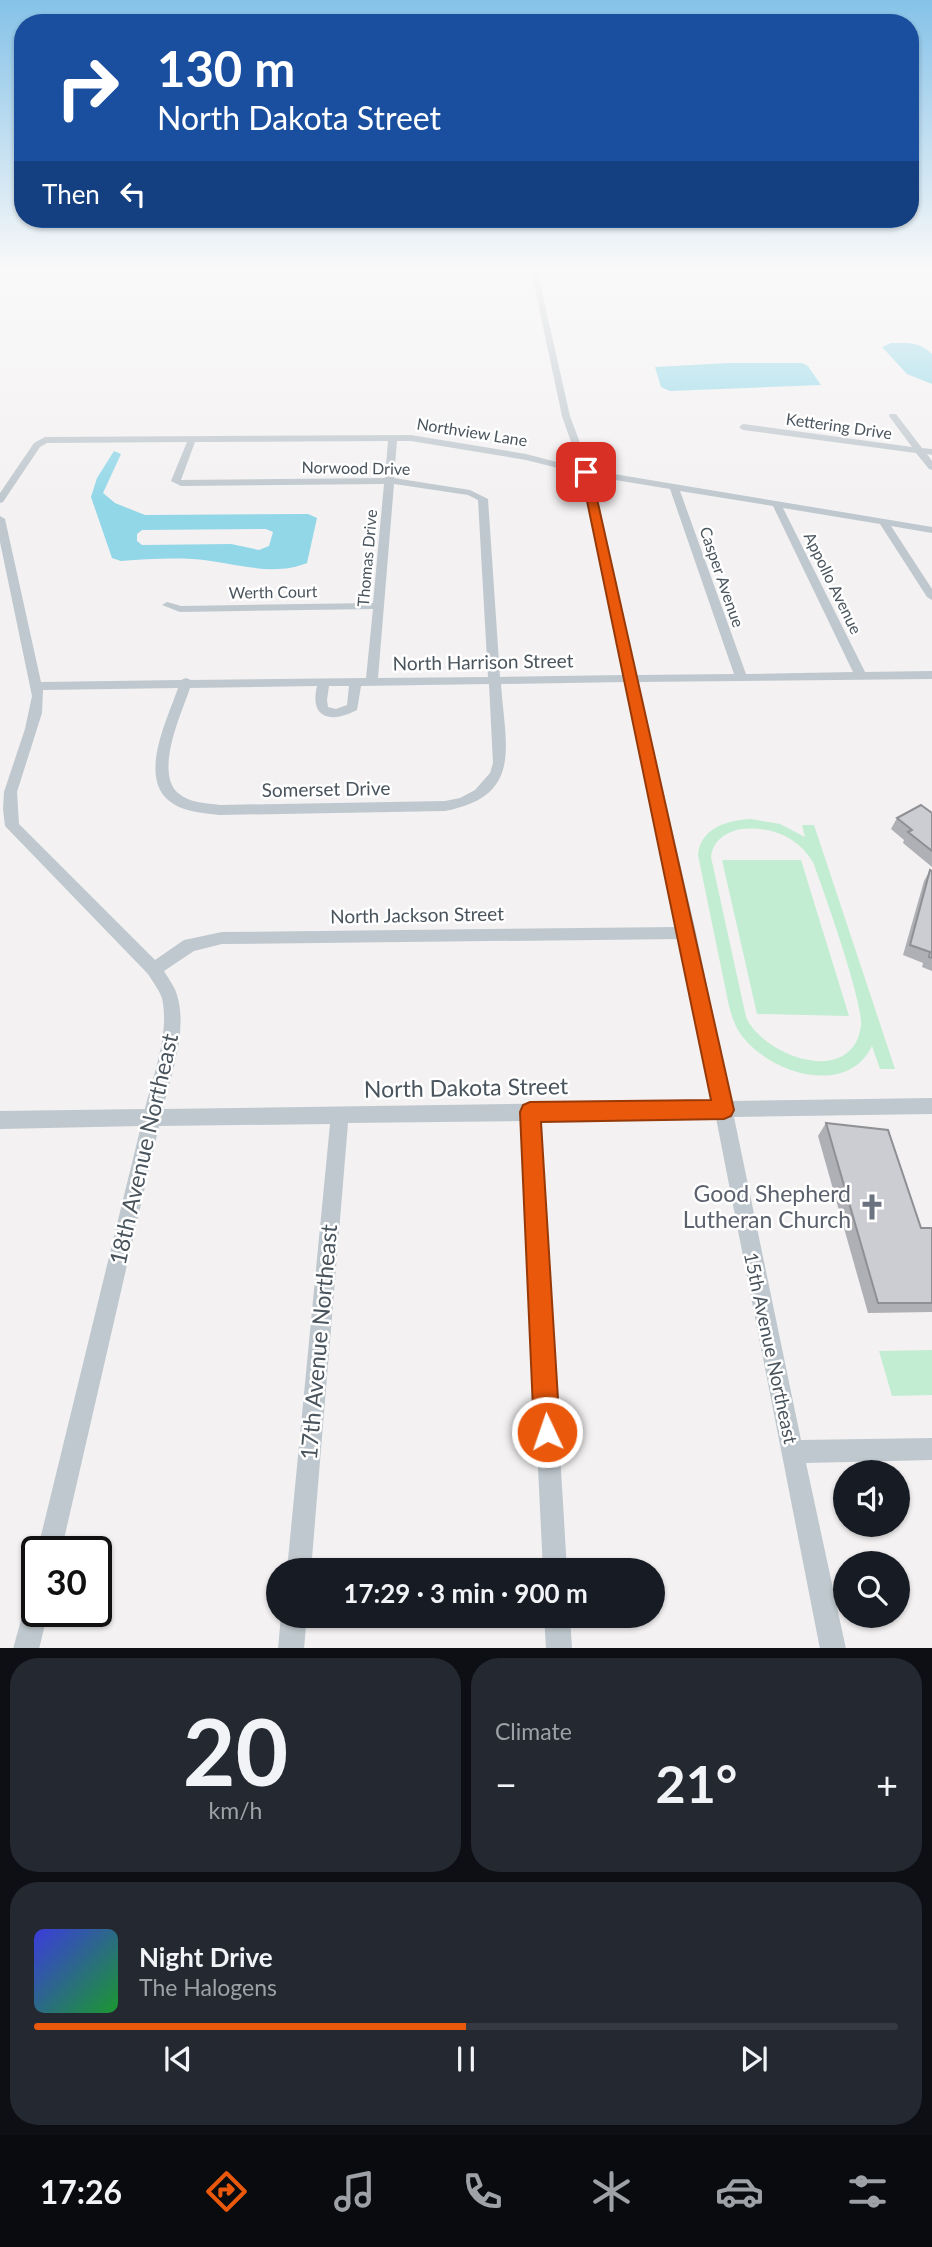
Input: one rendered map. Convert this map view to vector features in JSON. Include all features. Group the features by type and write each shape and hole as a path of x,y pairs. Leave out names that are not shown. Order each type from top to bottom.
{"street":[{"name":"15th Avenue Northeast","path":"551,347 566,416 586,472 688,933 833,1648"},
{"path":"893,416 932,467"},
{"name":"Kettering Drive","path":"743,426 932,452"},
{"name":"Northview Lane","path":"0,500 42,441 393,437 526,457 586,472 932,530"},
{"name":"Thomas Drive","path":"372,681 393,437"},
{"name":"Norwood Drive","path":"192,439 177,476 176,481 181,483 389,481 470,493 482,499 495,680"},
{"name":"Casper Avenue","path":"674,487 741,677"},
{"name":"Appollo Avenue","path":"776,503 861,676"},
{"name":"18th Avenue Northeast","path":"0,519 35,686 35,710 4,783 4,810 12,826 154,969 169,994 172,1012 170,1042 153,1118 53,1536"},
{"path":"883,521 932,597"},
{"name":"Werth Court","path":"167,605 180,609 379,606"},
{"name":"North Harrison Street","path":"35,686 186,682 932,675"},
{"name":"Somerset Drive","path":"186,682 162,763 161,779 169,793 183,803 220,810 445,806 475,798 497,775 500,762 495,680"},
{"path":"324,681 321,704 324,710 332,713 343,713 353,707 356,681"},
{"name":"North Jackson Street","path":"154,969 190,946 222,938 688,933"},
{"name":"North Dakota Street","path":"0,1120 932,1106"},
{"path":"530,1112 554,1558"},
{"name":"17th Avenue Northeast","path":"300,1558 340,1114"},
{"path":"792,1452 932,1449"},
{"path":"26,1648 31,1627"},
{"path":"291,1648 293,1628"},
{"path":"558,1628 559,1648"}],"green space":[{"path":"742,820 780,824 805,837 802,825 814,825 895,1069 880,1069 872,1046 860,1062 845,1072 808,1074 771,1060 755,1049 740,1033 729,1006 698,855 704,838 710,832 725,824","holes":["752,828 773,831 791,839 813,862 842,946 860,1014 861,1026 854,1045 842,1056 825,1061 807,1060 788,1054 770,1044 746,1017 711,857 717,841 725,835"]},
{"path":"722,860 801,860 849,1016 757,1014"},
{"path":"932,1350 932,1395 892,1396 879,1351"}],"water":[{"path":"882,347 921,347 927,350 932,354 932,384 907,374"},
{"path":"802,363 808,366 821,385 670,391 661,387 655,367"},
{"path":"114,451 121,454 103,493 115,503 145,515 308,514 317,518 307,563 265,569 206,560 121,561 112,558 91,497 97,478","holes":["266,529 273,532 269,546 259,550 231,544 142,545 137,541 137,534 142,530"]}],"building":[{"path":"921,805 932,813 932,851 908,832 912,830 897,818"},
{"path":"930,870 932,958 929,957 930,952 910,945"},
{"name":"Good Shepherd Lutheran Church","path":"826,1123 888,1130 921,1228 932,1228 932,1303 878,1303"}],"place":[{"name":"Good Shepherd Lutheran Church","path":"872,1207"}],"route":[{"path":"547,1432 530,1112 724,1110 688,933 586,472"}]}
